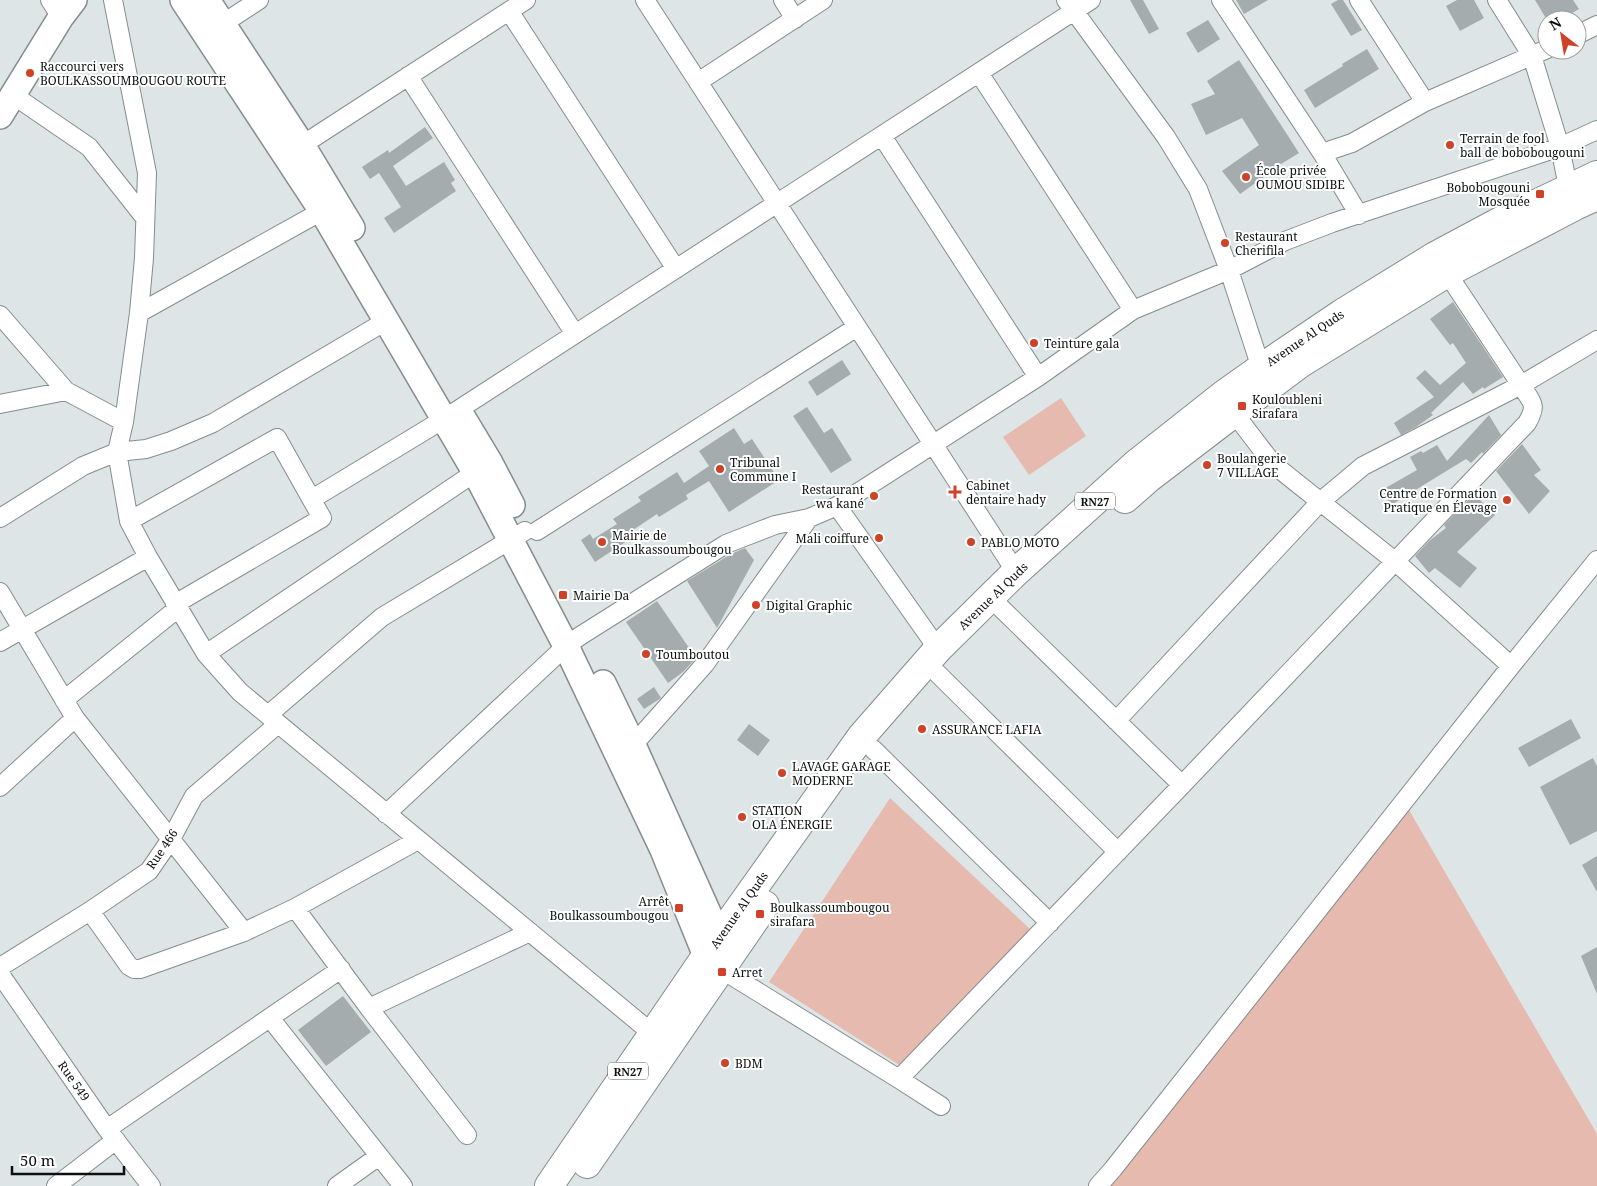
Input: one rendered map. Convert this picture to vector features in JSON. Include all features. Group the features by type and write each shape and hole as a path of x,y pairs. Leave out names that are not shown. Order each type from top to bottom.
{"main road":[{"path":"184,0 215,29 294,150 482,467 524,534 573,641 663,850 721,959"},
{"path":"207,0 215,29"},
{"path":"6,106 62,6"},
{"path":"294,150 322,211 386,321 451,414"},
{"name":"Avenue Al Quds","path":"549,1186 653,1034 721,959 938,661 1149,478 1301,363 1447,273 1581,196 1597,175"},
{"name":"Avenue Al Quds","path":"572,1186 721,959 861,737 938,661 1016,572 1137,463 1222,395 1341,314 1435,256 1506,218 1581,196"},
{"path":"573,641 633,745 721,959"}],"street":[{"path":"113,0 147,172 144,258 139,313 124,422 117,452 129,521 176,607 206,654 240,692 653,1034"},
{"path":"215,29 259,0"},
{"path":"294,150 526,0"},
{"path":"645,0 1016,572"},
{"path":"783,0 795,19"},
{"path":"698,82 823,0"},
{"path":"312,499 451,414 979,73 1070,6 1091,0"},
{"path":"1221,0 1322,153 1359,215"},
{"path":"1359,0 1425,102"},
{"path":"1497,0 1537,49"},
{"path":"1070,6 1166,137 1198,189 1229,270 1261,368"},
{"path":"509,11 676,269"},
{"path":"1322,153 1352,143 1425,102 1537,54"},
{"path":"1541,60 1560,147 1581,196"},
{"path":"979,73 1133,310"},
{"path":"408,76 575,334"},
{"path":"6,106 89,147 146,218"},
{"path":"386,814 573,641 726,544 775,525 809,518 837,506 1038,377 1133,310 1229,270 1285,242 1332,223 1560,147 1597,130"},
{"path":"882,136 1038,377"},
{"path":"139,313 322,211"},
{"path":"900,1079 1527,423 1533,412 1532,403 1447,273"},
{"path":"0,315 66,391 124,422"},
{"path":"0,518 83,466 117,452 146,449 172,441 213,423 386,321"},
{"name":"Rue 466","path":"0,967 90,911 148,871 171,840 194,796 382,617 524,534 857,328"},
{"path":"1116,721 1320,502 1363,466 1521,385 1597,340"},
{"path":"0,404 66,391"},
{"path":"1234,413 1273,464 1396,562 1511,666"},
{"path":"64,700 176,607 322,518 277,438 129,521"},
{"path":"206,654 482,467"},
{"path":"837,506 938,661 1118,852"},
{"path":"633,745 705,664 809,518"},
{"path":"0,642 148,557"},
{"path":"1098,1186 1597,560"},
{"path":"0,592 75,718 244,932"},
{"path":"1001,608 1182,785"},
{"path":"0,787 75,718"},
{"path":"873,749 1050,923"},
{"path":"90,911 129,966 134,969 140,969 244,932 295,908 418,840"},
{"path":"295,908 467,1136"},
{"path":"369,1008 530,932"},
{"path":"721,959 940,1106"},
{"path":"56,1186 112,1134 270,1018 341,969"},
{"name":"Rue 549","path":"0,974 112,1134 151,1186"},
{"path":"270,1018 403,1186"},
{"path":"336,1186 379,1156"}],"shaded area":[{"path":"1061,398 1086,436 1029,475 1003,437"},
{"path":"890,798 1030,929 904,1068 769,982"},
{"path":"1409,810 1597,1134 1597,1186 1109,1186"}],"building":[{"path":"1130,0 1143,0 1159,29 1149,34"},
{"path":"1236,0 1268,0 1244,14"},
{"path":"1338,0 1343,0 1362,30 1351,36 1331,4"},
{"path":"1457,0 1474,0 1484,18 1460,31 1446,6"},
{"path":"1535,0 1573,0 1579,9 1577,10 1541,10"},
{"path":"1208,20 1220,39 1198,53 1186,33"},
{"path":"1367,49 1379,69 1315,108 1304,90"},
{"path":"1239,60 1299,153 1263,175 1264,177 1240,194 1222,171 1259,145 1242,118 1206,135 1191,104 1215,94 1207,81"},
{"path":"425,127 433,138 393,166 406,186 444,162 455,180 451,183 456,191 394,233 384,218 401,207 379,173 370,179 362,167 388,150 389,153"},
{"path":"1453,302 1503,377 1473,394 1463,382 1431,413 1433,415 1401,435 1394,423 1434,397 1416,378 1425,370 1440,385 1466,363 1453,343 1450,345 1430,319"},
{"path":"842,360 851,374 817,396 808,382"},
{"path":"807,407 824,433 832,428 852,460 831,473 793,416"},
{"path":"1489,415 1501,435 1483,454 1482,452 1471,463 1466,459 1391,505 1382,490 1417,470 1410,457 1421,451 1423,453 1437,445 1447,461"},
{"path":"734,428 744,444 752,439 779,480 729,512 709,481 686,495 688,499 659,517 657,514 633,530 636,535 595,562 581,540 590,534 593,539 617,524 613,519 641,501 638,497 677,472 684,483 709,466 699,451"},
{"path":"1522,444 1541,470 1534,475 1550,491 1529,514 1496,471"},
{"path":"1474,494 1495,515 1457,552 1477,568 1460,588 1435,568 1429,573 1415,556 1429,541 1446,528 1444,525"},
{"path":"745,548 754,560 717,628 687,581 731,554"},
{"path":"657,601 696,658 683,672 668,683 626,622"},
{"path":"654,687 661,698 644,709 637,699"},
{"path":"1571,719 1581,738 1529,767 1518,748"},
{"path":"749,724 770,740 758,756 737,740"},
{"path":"1593,758 1597,766 1597,831 1570,845 1540,787"},
{"path":"1597,856 1597,892 1582,865"},
{"path":"1597,947 1597,994 1581,956"},
{"path":"343,996 371,1032 326,1066 298,1030"}],"place":[{"name":"Raccourci vers BOULKASSOUMBOUGOU ROUTE","path":"30,73"},
{"name":"Terrain de fool ball de bobobougouni","path":"1450,145"},
{"name":"École privée OUMOU SIDIBE","path":"1246,177"},
{"name":"Bobobougouni Mosquée","path":"1540,194"},
{"name":"Restaurant Cherifila","path":"1225,243"},
{"name":"Teinture gala","path":"1034,343"},
{"name":"Kouloubleni Sirafara","path":"1242,406"},
{"name":"Boulangerie 7 VILLAGE","path":"1207,465"},
{"name":"Tribunal Commune I","path":"720,469"},
{"name":"Cabinet dentaire hady","path":"955,492"},
{"name":"Restaurant wa kané","path":"874,496"},
{"name":"Centre de Formation Pratique en Élevage","path":"1507,500"},
{"name":"Mali coiffure","path":"879,538"},
{"name":"Mairie de Boulkassoumbougou","path":"602,542"},
{"name":"PABLO MOTO","path":"971,542"},
{"name":"Mairie Da","path":"563,595"},
{"name":"Digital Graphic","path":"756,605"},
{"name":"Toumboutou","path":"646,654"},
{"name":"ASSURANCE LAFIA","path":"922,729"},
{"name":"LAVAGE GARAGE MODERNE","path":"782,773"},
{"name":"STATION OLA ÉNERGIE","path":"742,817"},
{"name":"Arrêt Boulkassoumbougou","path":"679,908"},
{"name":"Boulkassoumbougou sirafara","path":"760,914"},
{"name":"Arret","path":"722,972"},
{"name":"BDM","path":"725,1063"}]}
